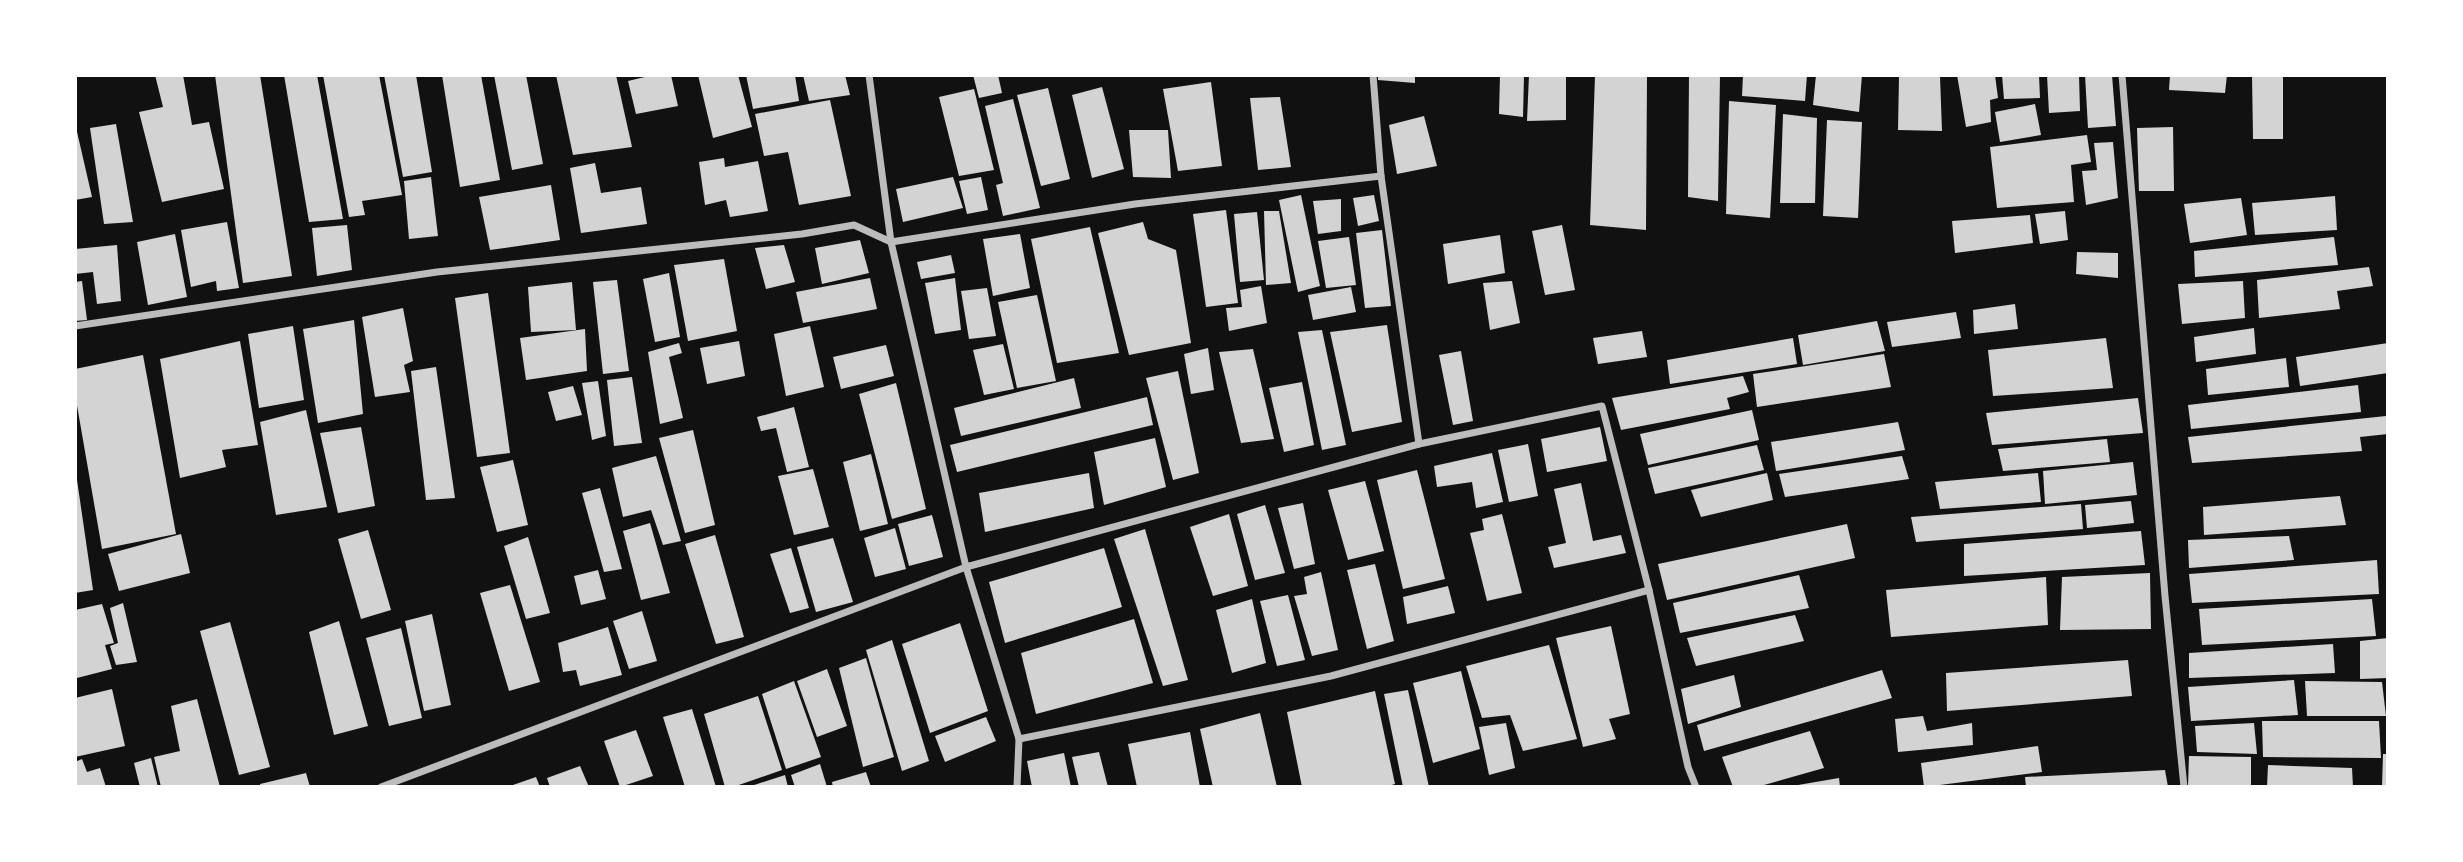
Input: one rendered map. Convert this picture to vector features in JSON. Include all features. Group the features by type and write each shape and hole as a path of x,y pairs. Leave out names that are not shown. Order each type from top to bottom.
{"street":[{"path":"869,75 891,242 966,568 1019,739 1017,787"},
{"path":"1373,75 1381,176 1419,444"},
{"path":"2122,75 2165,596 2184,787"},
{"path":"75,326 438,272 802,234 854,225 891,242 1135,204 1381,176"},
{"path":"382,787 966,568 1419,444 1602,406 1649,590 1688,767 1696,787"},
{"path":"1019,739 1331,676 1649,590"}],"building":[{"path":"155,75 183,75 192,125 209,122 224,189 162,202 139,112 163,107"},
{"path":"215,75 260,75 292,276 243,283"},
{"path":"284,75 317,75 343,219 309,222"},
{"path":"323,75 379,75 402,195 362,201 365,215 349,217"},
{"path":"384,75 416,75 432,172 403,177"},
{"path":"442,75 481,75 500,180 460,187"},
{"path":"494,75 526,75 543,164 512,170"},
{"path":"556,75 616,75 632,147 573,155"},
{"path":"653,75 671,75 678,106 636,114 628,81"},
{"path":"698,75 738,75 752,127 713,138"},
{"path":"746,75 795,75 799,101 753,109"},
{"path":"803,75 845,75 850,95 809,101"},
{"path":"973,75 998,75 1002,93 979,98"},
{"path":"1378,75 1415,75 1415,83 1378,80"},
{"path":"1500,75 1524,75 1523,117 1499,114"},
{"path":"1529,75 1566,75 1566,120 1527,121"},
{"path":"1595,75 1647,75 1646,230 1590,225"},
{"path":"1689,75 1720,75 1718,201 1688,197"},
{"path":"1743,75 1807,75 1805,101 1742,96"},
{"path":"1816,75 1862,75 1859,112 1813,105"},
{"path":"1957,75 1995,75 1998,98 1990,100 1991,122 1966,127"},
{"path":"2002,75 2039,75 2040,98 2004,99"},
{"path":"2047,75 2079,75 2080,111 2049,113"},
{"path":"2085,75 2112,75 2116,126 2088,128"},
{"path":"2170,75 2227,75 2225,93 2169,90"},
{"path":"2252,75 2283,75 2283,139 2253,139"},
{"path":"1899,76 1940,76 1942,131 1898,130"},
{"path":"1211,82 1222,166 1178,171 1163,89"},
{"path":"1102,87 1124,169 1092,178 1072,95"},
{"path":"1048,88 1070,179 1041,186 1017,95"},
{"path":"974,89 994,170 959,176 939,97"},
{"path":"1280,97 1291,167 1258,170 1250,98"},
{"path":"1013,99 1040,208 1003,216 996,185 1003,183 985,106"},
{"path":"830,100 851,196 799,205 788,152 764,156 755,114"},
{"path":"1729,101 1776,105 1770,218 1726,214"},
{"path":"2035,104 2041,135 2000,142 1995,112"},
{"path":"1783,114 1817,118 1815,203 1780,203"},
{"path":"1424,116 1437,166 1397,174 1389,125"},
{"path":"1827,120 1862,122 1858,218 1823,216"},
{"path":"75,123 92,197 75,200"},
{"path":"116,124 133,222 104,224 90,128"},
{"path":"2173,127 2174,191 2139,191 2137,128"},
{"path":"1129,130 1168,130 1171,178 1133,177"},
{"path":"2087,135 2091,162 2071,165 2074,202 1997,208 1990,147"},
{"path":"2113,142 2118,198 2086,205 2082,171 2097,170 2094,143"},
{"path":"724,158 725,167 758,161 768,211 730,217 726,200 705,205 699,162"},
{"path":"595,163 601,193 641,187 647,224 581,233 570,168"},
{"path":"431,177 438,236 409,239 404,181"},
{"path":"953,177 963,208 903,222 896,189"},
{"path":"981,177 988,210 967,214 959,181"},
{"path":"551,185 560,240 490,250 479,197"},
{"path":"1301,195 1320,286 1298,292 1279,200"},
{"path":"1374,195 1379,221 1358,226 1353,198"},
{"path":"2335,196 2337,230 2255,235 2252,203"},
{"path":"2241,198 2247,235 2190,243 2184,204"},
{"path":"1341,199 1341,231 1318,234 1313,201"},
{"path":"1226,210 1238,303 1206,307 1193,214"},
{"path":"1264,211 1279,211 1291,283 1266,285"},
{"path":"2065,211 2068,240 2040,244 2035,214"},
{"path":"1257,212 1264,280 1240,282 1234,214"},
{"path":"2030,215 2033,243 1955,253 1952,221"},
{"path":"227,222 239,288 217,291 216,281 191,287 181,230"},
{"path":"1143,222 1148,239 1176,250 1191,343 1129,355 1098,233"},
{"path":"347,225 352,270 317,276 312,228"},
{"path":"1562,225 1575,290 1545,295 1532,231"},
{"path":"1090,227 1119,353 1057,363 1031,239"},
{"path":"1382,230 1391,306 1365,308 1356,233"},
{"path":"175,234 187,297 148,305 137,242"},
{"path":"1020,234 1030,288 993,296 983,239"},
{"path":"1500,235 1505,273 1448,284 1443,244"},
{"path":"1349,237 1356,285 1326,288 1318,241"},
{"path":"2334,237 2338,265 2195,277 2194,251"},
{"path":"860,240 869,273 822,284 815,248"},
{"path":"117,245 121,301 97,304 93,272 75,274 75,249"},
{"path":"784,245 795,282 766,289 755,248"},
{"path":"2077,252 2118,253 2118,278 2076,274"},
{"path":"951,255 955,273 921,279 917,262"},
{"path":"724,259 737,331 688,341 674,265"},
{"path":"2369,267 2373,286 2337,291 2340,309 2259,318 2257,280"},
{"path":"669,273 680,337 655,342 643,279"},
{"path":"870,278 877,309 803,323 796,292"},
{"path":"955,278 961,330 935,334 925,283"},
{"path":"617,280 629,371 603,374 593,282"},
{"path":"82,281 87,320 75,321 75,282"},
{"path":"1512,281 1520,323 1490,330 1483,283"},
{"path":"2243,281 2245,318 2182,324 2178,284"},
{"path":"572,282 576,330 531,332 528,287"},
{"path":"1261,286 1267,323 1229,331 1226,308 1242,307 1240,290"},
{"path":"1351,287 1356,312 1313,320 1308,295"},
{"path":"987,288 996,336 969,339 961,291"},
{"path":"488,293 510,453 477,457 455,298"},
{"path":"1037,295 1056,381 1017,388 998,302"},
{"path":"2015,304 2018,329 1974,334 1973,310"},
{"path":"403,308 413,361 404,365 410,392 375,397 362,317"},
{"path":"1956,312 1961,338 1892,347 1887,322"},
{"path":"354,320 363,414 318,423 303,329"},
{"path":"1877,321 1885,351 1803,365 1798,335"},
{"path":"1387,325 1402,422 1352,432 1330,332"},
{"path":"293,326 304,400 259,408 248,334"},
{"path":"810,326 824,387 786,396 774,334"},
{"path":"2254,328 2256,354 2196,362 2194,337"},
{"path":"585,329 587,371 526,380 520,338"},
{"path":"1322,330 1346,445 1322,450 1298,332"},
{"path":"1642,331 1647,357 1598,364 1593,338"},
{"path":"1793,338 1797,364 1670,384 1667,360"},
{"path":"2106,338 2113,388 1993,396 1988,350"},
{"path":"240,341 258,445 222,450 226,467 180,478 160,359"},
{"path":"739,341 745,376 707,384 700,348"},
{"path":"679,343 682,353 669,357 683,418 660,424 648,352"},
{"path":"2388,343 2388,373 2300,386 2296,357"},
{"path":"1003,344 1014,389 984,395 973,350"},
{"path":"886,345 894,376 841,389 833,357"},
{"path":"1208,348 1214,390 1191,394 1184,354"},
{"path":"1253,349 1274,439 1241,443 1219,352"},
{"path":"1461,351 1473,421 1453,425 1439,355"},
{"path":"1884,354 1891,387 1757,407 1753,374"},
{"path":"143,355 176,534 102,549 75,394 75,369"},
{"path":"2286,358 2289,387 2208,395 2206,369"},
{"path":"436,367 455,498 426,500 411,371"},
{"path":"1178,371 1199,473 1173,480 1146,378"},
{"path":"1743,376 1749,392 1727,398 1730,409 1621,430 1612,398"},
{"path":"632,377 642,443 614,446 607,380"},
{"path":"1074,378 1081,408 961,436 954,408"},
{"path":"598,381 606,436 592,440 582,383"},
{"path":"1302,382 1314,445 1284,452 1269,388"},
{"path":"896,383 926,509 892,519 859,394"},
{"path":"2358,385 2361,412 2191,429 2188,405"},
{"path":"573,386 582,415 556,421 548,392"},
{"path":"1147,397 1153,425 957,472 950,445"},
{"path":"2138,398 2143,433 1992,445 1986,413"},
{"path":"794,407 809,467 787,472 776,428 761,431 757,417"},
{"path":"306,410 327,507 276,515 260,422"},
{"path":"1752,410 1759,440 1648,465 1640,434"},
{"path":"2386,416 2388,434 2360,437 2362,451 2192,463 2188,437"},
{"path":"1898,422 1905,450 1776,471 1771,442"},
{"path":"361,427 375,506 338,513 320,433"},
{"path":"1600,427 1607,461 1547,472 1541,439"},
{"path":"693,430 715,525 685,533 659,438"},
{"path":"1155,438 1166,487 1104,505 1094,452"},
{"path":"2107,439 2110,462 2003,471 1998,449"},
{"path":"1528,444 1538,496 1509,502 1498,450"},
{"path":"1757,445 1764,470 1655,494 1648,468"},
{"path":"1492,453 1503,502 1476,508 1472,482 1437,487 1434,466"},
{"path":"871,454 888,524 860,531 843,462"},
{"path":"656,456 681,541 663,545 651,510 623,517 612,468"},
{"path":"1902,456 1909,479 1785,497 1779,474"},
{"path":"513,460 528,525 497,532 480,467"},
{"path":"2133,462 2137,495 2045,504 2043,471"},
{"path":"75,466 93,590 75,593"},
{"path":"813,469 829,527 794,535 778,476"},
{"path":"1417,470 1445,579 1403,589 1377,480"},
{"path":"1089,473 1094,508 985,532 979,493"},
{"path":"1767,473 1773,500 1701,517 1691,490"},
{"path":"2038,473 2041,502 1940,509 1935,482"},
{"path":"1365,481 1384,551 1348,560 1328,490"},
{"path":"1581,483 1593,541 1621,535 1626,553 1554,568 1548,547 1566,543 1554,489"},
{"path":"600,488 622,569 604,572 582,493"},
{"path":"2340,496 2346,525 2204,535 2203,507"},
{"path":"2131,501 2134,523 2087,528 2085,505"},
{"path":"1303,503 1315,564 1294,569 1278,508"},
{"path":"2081,504 2083,529 1916,542 1911,517"},
{"path":"1265,505 1285,573 1255,580 1237,514"},
{"path":"1229,514 1248,586 1213,596 1190,527"},
{"path":"1502,514 1522,593 1487,601 1470,533 1484,530 1482,519"},
{"path":"932,515 943,557 909,566 898,524"},
{"path":"650,523 670,593 641,600 623,531"},
{"path":"1847,524 1855,558 1667,600 1658,564"},
{"path":"895,528 906,569 875,577 864,538"},
{"path":"1145,529 1188,680 1163,686 1114,539"},
{"path":"368,530 391,610 361,619 338,539"},
{"path":"2141,531 2145,565 1964,576 1964,544"},
{"path":"181,534 190,573 119,591 108,554"},
{"path":"715,535 744,637 716,644 685,544"},
{"path":"2289,536 2294,560 2189,568 2188,540"},
{"path":"528,537 550,613 526,619 504,546"},
{"path":"833,538 853,602 816,612 797,547"},
{"path":"791,548 809,608 790,613 770,554"},
{"path":"1104,548 1122,607 1005,643 989,582"},
{"path":"2377,560 2379,594 2192,603 2189,574"},
{"path":"1375,564 1394,641 1367,649 1347,570"},
{"path":"598,570 606,599 581,605 574,576"},
{"path":"1321,572 1338,650 1312,656 1294,596 1307,594 1304,577"},
{"path":"2150,573 2151,629 2060,630 2062,577"},
{"path":"1799,575 1809,608 1680,633 1673,603"},
{"path":"2046,577 2048,625 1891,637 1886,590"},
{"path":"510,585 540,682 509,691 480,593"},
{"path":"1448,586 1455,613 1407,624 1403,597"},
{"path":"1288,595 1305,660 1277,666 1260,601"},
{"path":"1252,599 1266,663 1232,673 1216,610"},
{"path":"2372,599 2376,636 2202,645 2199,609"},
{"path":"123,603 137,662 116,665 110,646 118,643 110,608"},
{"path":"102,604 114,643 105,645 112,669 77,678 75,610"},
{"path":"642,611 657,661 629,669 613,621"},
{"path":"432,614 451,705 424,711 405,621"},
{"path":"1795,615 1804,641 1696,666 1687,638"},
{"path":"1134,619 1153,683 1036,714 1021,653"},
{"path":"339,621 368,726 334,735 309,632"},
{"path":"230,622 270,767 239,775 200,631"},
{"path":"960,623 988,711 930,733 902,644"},
{"path":"1611,626 1630,714 1609,719 1616,739 1583,747 1556,638"},
{"path":"608,627 622,675 580,686 576,670 563,672 558,643"},
{"path":"401,628 422,718 389,726 366,638"},
{"path":"2388,638 2388,678 2360,679 2360,641"},
{"path":"892,640 929,761 902,771 866,650"},
{"path":"2333,644 2335,673 2189,678 2189,653"},
{"path":"1549,645 1577,739 1523,751 1510,715 1482,718 1466,666"},
{"path":"866,658 894,757 863,767 839,668"},
{"path":"2128,660 2132,696 1947,711 1946,673"},
{"path":"827,669 847,726 817,737 797,681"},
{"path":"1882,670 1892,698 1704,751 1697,725"},
{"path":"1461,671 1480,749 1433,763 1413,683"},
{"path":"1734,675 1741,707 1688,724 1681,689"},
{"path":"2294,680 2298,715 2191,721 2188,687"},
{"path":"794,681 821,757 786,769 762,694"},
{"path":"2305,681 2382,682 2386,716 2307,716"},
{"path":"112,689 125,746 75,757 75,698"},
{"path":"1408,690 1429,787 1403,787 1384,694"},
{"path":"1375,691 1395,784 1385,787 1302,787 1287,712"},
{"path":"758,696 782,770 733,787 725,787 704,714"},
{"path":"197,699 220,787 161,787 154,757 180,751 171,706"},
{"path":"692,709 716,787 685,787 663,717"},
{"path":"1260,713 1277,787 1213,787 1200,729"},
{"path":"1923,716 1927,731 1972,723 1973,745 1898,752 1895,719"},
{"path":"986,717 996,741 945,762 935,736"},
{"path":"2262,721 2379,721 2381,758 2263,757"},
{"path":"1506,723 1515,768 1489,775 1479,727"},
{"path":"2254,723 2257,754 2197,752 2195,726"},
{"path":"636,730 653,776 620,787 604,741"},
{"path":"1810,731 1824,768 1757,787 1733,787 1722,757"},
{"path":"1190,732 1200,787 1137,787 1128,744"},
{"path":"2038,746 2042,772 1924,787 1921,763"},
{"path":"1099,752 1108,787 1079,787 1072,757"},
{"path":"1064,753 1071,787 1032,787 1027,761"},
{"path":"2383,754 2388,754 2388,787 2382,787"},
{"path":"2189,756 2251,757 2251,787 2188,787"},
{"path":"151,758 158,787 140,787 134,763"},
{"path":"82,759 87,772 100,768 106,787 77,787 75,762"},
{"path":"820,764 827,787 795,787 791,775"},
{"path":"2268,765 2352,768 2353,787 2267,787"},
{"path":"580,766 589,787 550,787 547,778"},
{"path":"2165,770 2168,787 2026,787 2025,777"},
{"path":"866,772 871,787 833,787 832,782"},
{"path":"306,773 310,787 260,787 260,784"},
{"path":"785,775 788,787 751,786"},
{"path":"536,777 540,787 510,787 510,786"},
{"path":"1839,778 1840,787 1798,787 1798,785"}]}
